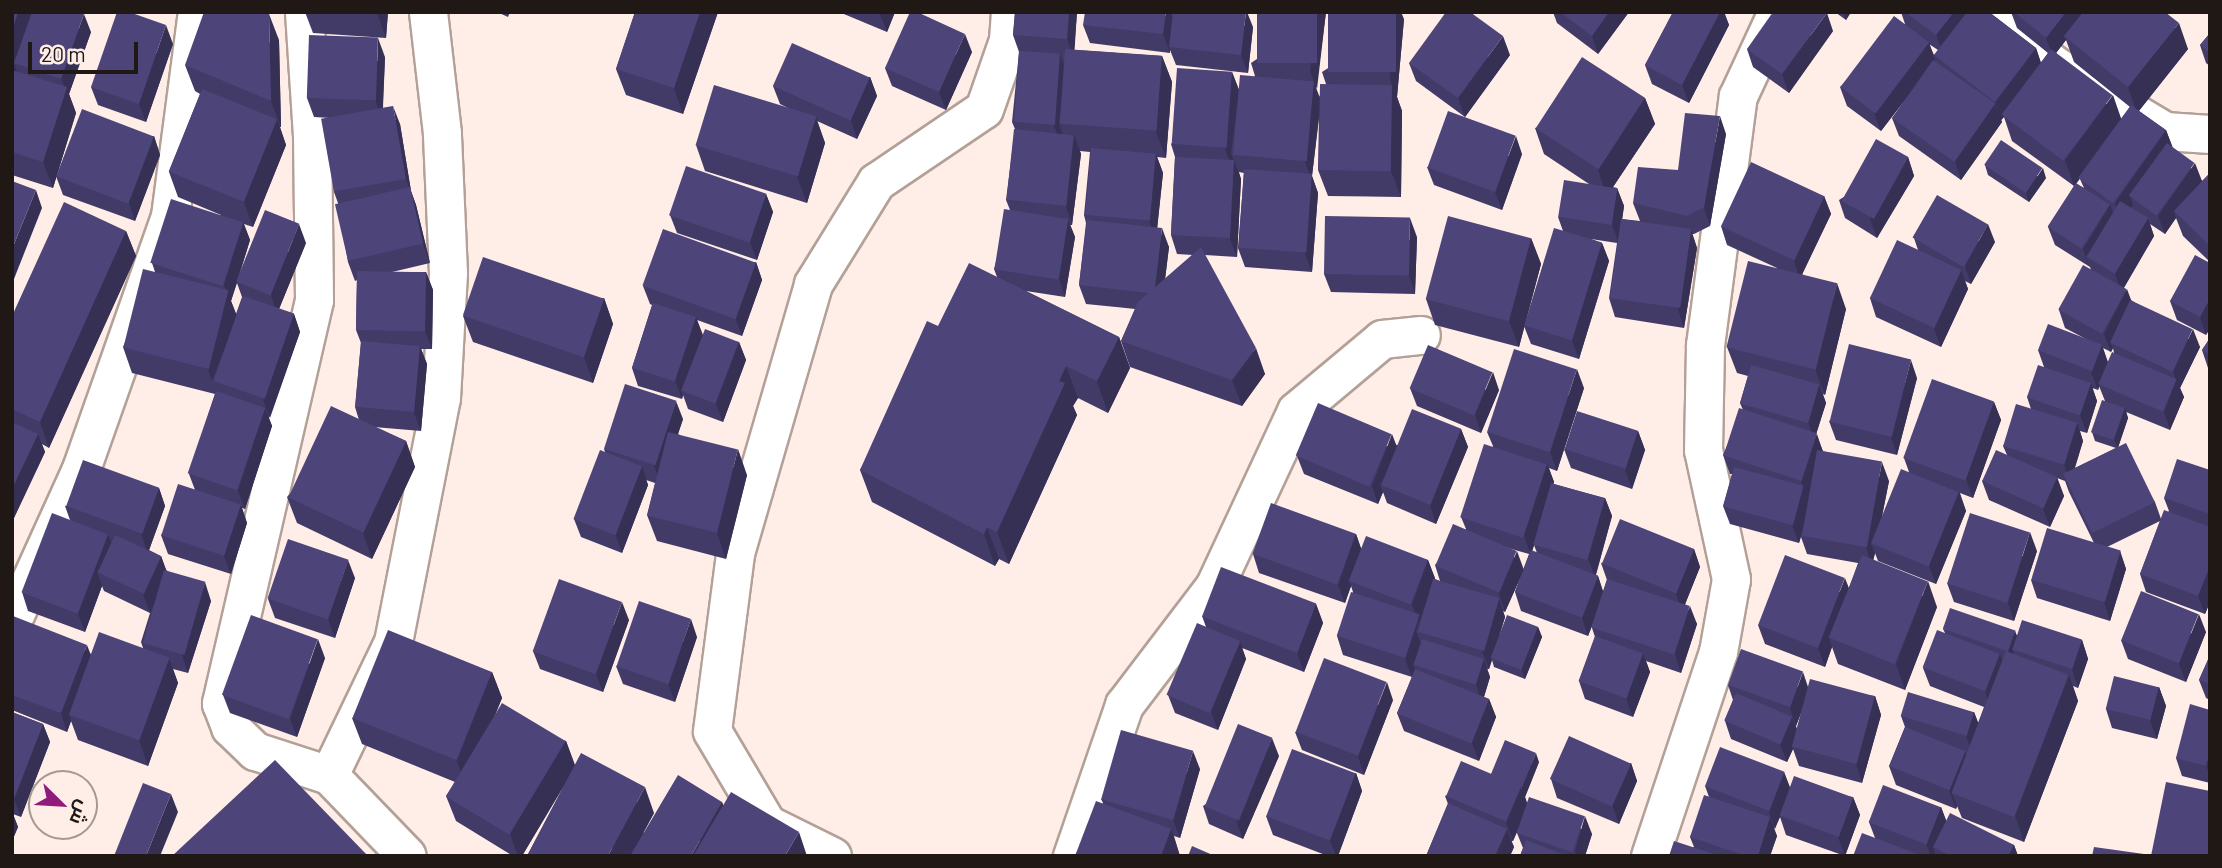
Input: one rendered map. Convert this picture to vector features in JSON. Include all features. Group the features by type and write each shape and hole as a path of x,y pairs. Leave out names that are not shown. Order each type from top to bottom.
{"street":[{"path":"12,621 81,468 170,216 197,12"},
{"path":"304,12 312,135 314,300 221,703 230,727 255,751 329,775 407,856"},
{"path":"329,775 393,642 441,398 449,273 442,133 428,12"},
{"path":"832,856 767,824 712,731 735,554 813,284 876,182 984,109 1008,40 1010,12"},
{"path":"1650,856 1718,652 1731,579 1703,450 1705,345 1738,96 1777,12"},
{"path":"1992,12 2053,64 2165,131 2210,134"},
{"path":"1072,856 1124,705 1214,587 1296,411 1382,339 1421,335"}],"building":[{"path":"12,12 18,12 12,31"},
{"path":"32,12 84,14 61,79 14,63"},
{"path":"117,12 129,12 166,25 139,104 91,87"},
{"path":"204,12 269,14 271,101 185,65"},
{"path":"635,12 700,12 674,88 616,69"},
{"path":"910,12 917,12 965,34 939,92 885,68"},
{"path":"1015,12 1069,12 1067,39 1013,35"},
{"path":"1085,12 1166,12 1163,34 1083,25"},
{"path":"1173,12 1246,12 1241,55 1169,47"},
{"path":"1257,12 1317,12 1317,63 1257,63"},
{"path":"1328,12 1396,12 1396,72 1328,72"},
{"path":"1446,12 1470,12 1503,36 1458,98 1409,63"},
{"path":"1560,12 1609,12 1592,36"},
{"path":"1673,12 1720,12 1682,85 1645,65"},
{"path":"1773,12 1827,13 1782,74 1747,49"},
{"path":"1905,12 1954,12 1936,35"},
{"path":"1967,12 1989,12 2036,48 1995,102 1934,55"},
{"path":"2014,12 2066,12 2046,38"},
{"path":"2083,12 2165,12 2179,23 2128,87 2064,36"},
{"path":"1894,16 1929,42 1876,114 1840,87"},
{"path":"2210,33 2210,53 2200,45"},
{"path":"309,35 378,37 376,100 307,98"},
{"path":"792,43 870,78 851,121 773,86"},
{"path":"1065,49 1162,56 1157,131 1060,124"},
{"path":"2051,49 2112,95 2063,161 2002,114"},
{"path":"1019,51 1060,54 1055,125 1014,122"},
{"path":"1582,57 1645,98 1599,169 1536,128"},
{"path":"1933,60 1995,104 1955,162 1892,118"},
{"path":"1177,68 1232,72 1227,148 1172,144"},
{"path":"12,70 67,87 43,162 12,152"},
{"path":"1240,75 1314,81 1307,161 1233,155"},
{"path":"1320,84 1392,85 1390,171 1318,170"},
{"path":"714,85 816,116 798,177 696,145"},
{"path":"202,89 277,119 244,202 169,172"},
{"path":"2131,105 2166,130 2113,203 2078,178"},
{"path":"393,106 406,179 334,192 321,119"},
{"path":"82,109 154,137 128,204 56,176"},
{"path":"1448,111 1516,136 1495,192 1427,167"},
{"path":"1685,113 1720,116 1704,207 1687,216 1633,203 1638,167 1678,170"},
{"path":"1014,129 1074,135 1066,206 1007,200"},
{"path":"1876,139 1908,157 1874,219 1842,201"},
{"path":"2001,140 2042,168 2026,193 1984,165"},
{"path":"2167,143 2195,163 2156,216 2129,196"},
{"path":"1091,148 1156,154 1150,220 1085,215"},
{"path":"1175,157 1234,160 1230,238 1171,235"},
{"path":"1751,162 1824,196 1794,261 1721,226"},
{"path":"686,166 766,194 749,243 669,215"},
{"path":"1244,169 1312,174 1306,253 1238,248"},
{"path":"2210,173 2210,246 2174,211"},
{"path":"1564,180 1617,188 1612,225 1558,217"},
{"path":"12,181 36,190 12,249"},
{"path":"2076,183 2110,205 2081,248 2048,227"},
{"path":"410,187 423,244 348,261 335,204"},
{"path":"1937,195 1988,224 1964,267 1912,237"},
{"path":"171,199 243,222 223,286 150,263"},
{"path":"2120,201 2148,218 2115,274 2087,257"},
{"path":"64,202 126,231 40,422 12,409 12,316"},
{"path":"1004,209 1068,219 1059,279 994,269"},
{"path":"265,210 299,224 270,295 236,281"},
{"path":"1325,216 1410,217 1409,275 1324,274"},
{"path":"1448,216 1531,238 1509,321 1426,299"},
{"path":"1621,219 1691,229 1680,308 1610,298"},
{"path":"1087,220 1162,228 1155,288 1149,293 1079,285"},
{"path":"1554,228 1602,243 1572,340 1524,326"},
{"path":"663,229 756,263 736,319 642,285"},
{"path":"1897,240 1961,270 1934,328 1870,298"},
{"path":"1201,247 1256,348 1232,380 1121,341 1138,302"},
{"path":"2195,255 2210,263 2210,298 2200,317 2170,301"},
{"path":"483,257 604,299 584,357 463,316"},
{"path":"1748,261 1837,283 1816,370 1726,347"},
{"path":"969,263 1119,337 1097,381 1066,366 1059,381 1065,383 997,532 987,527 984,534 860,470 927,321 938,326"},
{"path":"2083,265 2127,289 2102,334 2058,310"},
{"path":"143,269 228,290 209,369 123,348"},
{"path":"357,271 426,272 425,331 356,330"},
{"path":"243,296 294,314 265,399 214,381"},
{"path":"2130,300 2193,329 2173,372 2110,343"},
{"path":"653,303 696,317 675,382 632,368"},
{"path":"2048,324 2102,345 2092,371 2038,350"},
{"path":"705,329 739,342 715,404 681,391"},
{"path":"2210,338 2210,355 2202,350"},
{"path":"361,341 420,346 414,412 355,407"},
{"path":"1849,344 1911,359 1892,437 1830,422"},
{"path":"1428,345 1492,372 1474,416 1410,388"},
{"path":"1514,349 1577,369 1550,452 1487,432"},
{"path":"2112,352 2176,379 2163,412 2098,384"},
{"path":"1751,365 1819,385 1808,423 1740,403"},
{"path":"2038,365 2091,383 2080,415 2027,397"},
{"path":"1932,379 1994,402 1965,481 1903,458"},
{"path":"625,384 676,401 655,465 604,449"},
{"path":"216,391 265,408 237,490 188,473"},
{"path":"2102,400 2125,408 2114,440 2091,432"},
{"path":"1318,403 1392,434 1369,487 1296,455"},
{"path":"2016,404 2077,423 2064,465 2003,446"},
{"path":"331,406 406,441 364,533 288,498"},
{"path":"1739,408 1817,433 1802,481 1724,456"},
{"path":"1412,409 1461,429 1430,505 1381,485"},
{"path":"1577,411 1638,431 1626,469 1565,449"},
{"path":"12,422 38,434 12,489"},
{"path":"668,432 738,449 717,533 647,515"},
{"path":"2126,443 2155,502 2092,533 2063,474"},
{"path":"1484,444 1547,464 1523,538 1460,517"},
{"path":"600,450 642,466 615,535 573,519"},
{"path":"1817,450 1882,461 1867,547 1802,536"},
{"path":"1996,450 2057,477 2043,508 1982,481"},
{"path":"2177,459 2210,470 2210,514 2164,498"},
{"path":"83,460 159,488 142,534 66,506"},
{"path":"1734,467 1804,486 1793,525 1723,507"},
{"path":"1901,469 1958,492 1929,566 1871,543"},
{"path":"1551,483 1605,498 1587,560 1533,545"},
{"path":"178,484 241,504 224,556 161,535"},
{"path":"1271,503 1356,534 1337,585 1253,554"},
{"path":"2164,510 2210,527 2210,566 2198,596 2140,574"},
{"path":"52,513 108,535 78,614 22,592"},
{"path":"1970,513 2030,532 2007,603 1947,583"},
{"path":"1620,519 1694,549 1676,593 1602,564"},
{"path":"1453,524 1517,551 1499,592 1435,565"},
{"path":"2047,528 2121,551 2105,602 2031,580"},
{"path":"115,535 161,557 144,594 98,572"},
{"path":"1366,536 1428,560 1410,604 1349,581"},
{"path":"288,539 349,560 328,619 267,599"},
{"path":"1531,550 1598,576 1582,618 1515,592"},
{"path":"1785,555 1845,578 1818,648 1758,625"},
{"path":"1862,555 1928,582 1894,664 1829,638"},
{"path":"1221,567 1316,604 1297,653 1202,616"},
{"path":"164,570 205,582 184,655 143,643"},
{"path":"559,579 622,602 596,674 533,651"},
{"path":"1433,579 1499,598 1484,651 1418,632"},
{"path":"1607,579 1690,606 1674,654 1591,628"},
{"path":"2141,591 2198,614 2179,663 2121,640"},
{"path":"1351,592 1419,614 1405,658 1337,636"},
{"path":"639,601 691,619 669,684 617,666"},
{"path":"1950,608 2015,630 2008,651 1943,629"},
{"path":"251,615 318,639 289,719 222,695"},
{"path":"1507,615 1538,627 1521,670 1491,658"},
{"path":"13,616 87,645 61,713 12,695"},
{"path":"2022,620 2082,639 2072,669 2012,649"},
{"path":"1197,623 1240,641 1210,713 1167,695"},
{"path":"388,630 492,672 456,760 352,718"},
{"path":"1937,630 2000,654 1985,691 1923,667"},
{"path":"99,632 169,658 139,740 69,715"},
{"path":"1595,636 1643,653 1627,699 1579,681"},
{"path":"1422,639 1484,659 1475,685 1414,665"},
{"path":"1741,649 1803,672 1790,707 1728,685"},
{"path":"2006,651 2069,675 2014,817 1952,793"},
{"path":"2210,655 2210,684 2199,680"},
{"path":"1324,658 1387,682 1358,756 1296,732"},
{"path":"1415,669 1489,699 1471,743 1397,714"},
{"path":"2114,676 2159,687 2150,720 2106,709"},
{"path":"1810,679 1875,696 1857,764 1792,747"},
{"path":"1908,692 1974,712 1967,736 1901,716"},
{"path":"1736,693 1792,717 1780,744 1724,721"},
{"path":"502,703 565,741 509,835 446,796"},
{"path":"2190,704 2210,710 2210,752 2206,766 2176,758"},
{"path":"12,712 43,724 14,799 12,798"},
{"path":"1238,724 1272,738 1239,820 1205,807"},
{"path":"1905,727 1965,751 1950,790 1889,766"},
{"path":"1121,730 1193,751 1173,820 1101,799"},
{"path":"1569,736 1631,764 1612,807 1550,779"},
{"path":"1505,740 1536,753 1521,790 1521,787 1491,774"},
{"path":"1720,747 1784,772 1769,811 1705,786"},
{"path":"1292,749 1355,773 1330,841 1266,816"},
{"path":"581,753 645,787 608,856 527,856"},
{"path":"275,760 368,856 172,856"},
{"path":"1461,761 1521,786 1506,821 1446,796"},
{"path":"678,775 722,802 691,856 630,856"},
{"path":"1794,776 1853,798 1839,837 1780,815"},
{"path":"2166,782 2210,791 2210,856 2151,856"},
{"path":"143,783 171,794 146,856 114,856"},
{"path":"1883,785 1941,807 1927,845 1869,822"},
{"path":"731,792 799,832 785,856 693,856"},
{"path":"1704,795 1770,817 1758,856 1746,856 1690,837"},
{"path":"1529,797 1585,816 1572,852 1517,833"},
{"path":"1096,801 1171,829 1161,856 1075,856"},
{"path":"1448,803 1507,829 1495,856 1426,856"},
{"path":"1950,813 2014,845 2008,856 1951,856 1933,847"},
{"path":"1862,833 1920,855 1853,856"},
{"path":"1526,840 1568,856 1520,856"},
{"path":"1674,841 1720,856 1669,856"},
{"path":"1192,846 1215,856 1188,856"},
{"path":"2094,847 2144,854 2144,856 2092,856"}]}
